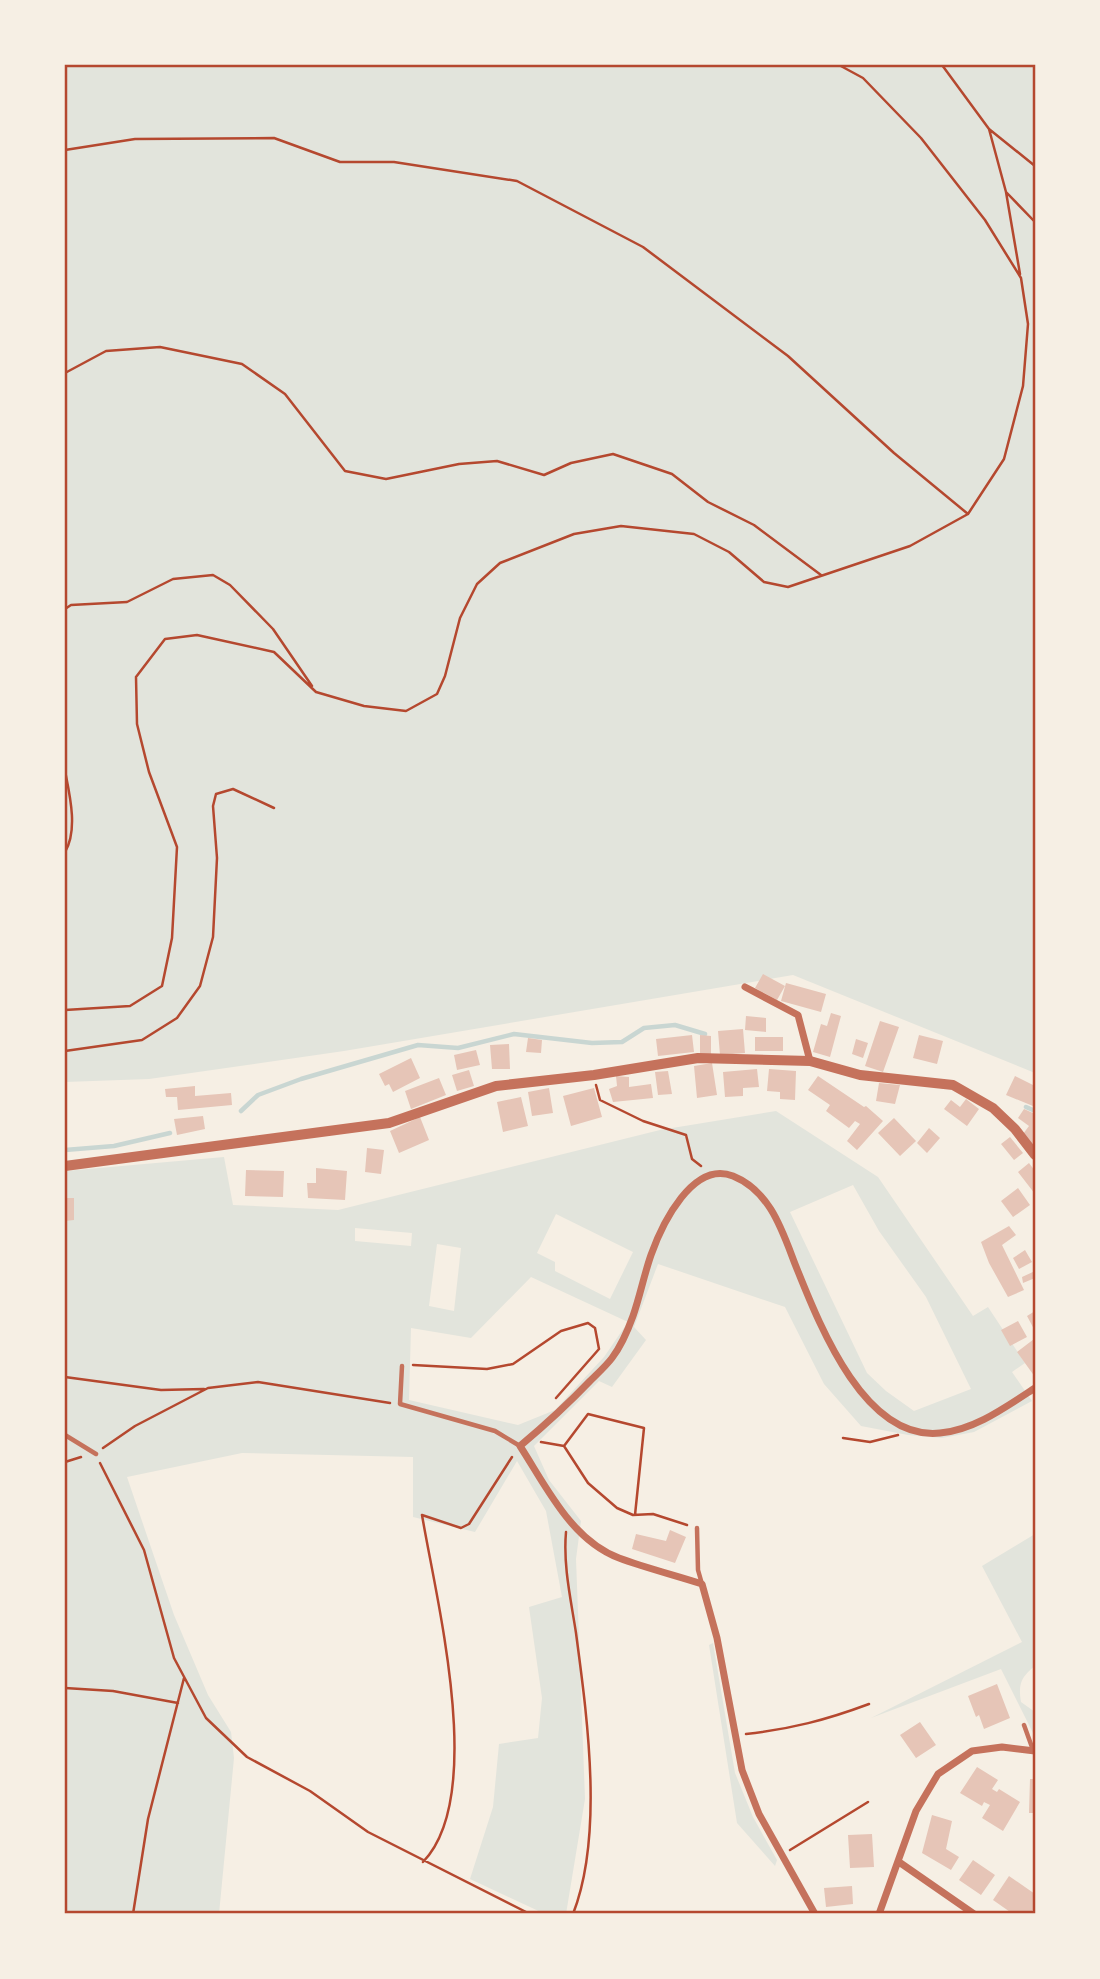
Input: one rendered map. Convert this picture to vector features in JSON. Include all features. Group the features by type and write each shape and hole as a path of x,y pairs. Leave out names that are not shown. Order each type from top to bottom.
{"street":[{"path":"745,987 798,1015 810,1060"},
{"path":"65,1166 389,1123 496,1086 594,1075 698,1058 810,1060 860,1074 953,1085 993,1108 1015,1129 1035,1155"},
{"path":"815,1914 759,1814 742,1770 718,1638 702,1584 617,1558 587,1538 569,1521 520,1446 557,1415 612,1359 633,1316 651,1253 667,1219 685,1193 709,1174 720,1172 752,1186 767,1203 779,1224 810,1301 850,1379 873,1404 894,1421 911,1430 940,1433 972,1425 1035,1388"},
{"path":"879,1914 916,1811 938,1774 972,1751 1002,1747 1034,1751"},
{"path":"899,1861 974,1914"}],"lane":[{"path":"402,1366 400,1405 495,1431 520,1446"},
{"path":"65,1435 96,1454"},
{"path":"697,1528 698,1570 702,1584"},
{"path":"1024,1725 1034,1751"}],"path":[{"path":"839,65 863,78 921,138 985,220 1021,278"},
{"path":"942,65 989,129 1035,166"},
{"path":"65,1010 130,1006 162,986 172,938 177,847 149,772 137,724 136,677 165,639 197,635 274,652 316,692 365,706 406,710 437,694 445,676 460,618 477,584 500,563 574,534 621,526 694,534 729,552 764,582 788,587 910,546 968,514 1004,459 1023,386 1028,324 1006,192 989,129"},
{"path":"65,150 135,139 274,138 340,162 394,162 517,181 643,247 788,355 894,453 968,514"},
{"path":"1006,192 1035,222"},
{"path":"65,373 106,351 160,347 243,364 285,394 345,471 386,479 459,464 497,461 544,475 571,463 614,453 672,474 708,502 754,525 821,575"},
{"path":"65,609 71,605 127,602 173,579 213,575 230,585 273,629 316,692"},
{"path":"65,771 72,813 70,843 65,852"},
{"path":"65,1051 142,1040 177,1018 200,986 213,937 217,858 213,806 216,794 233,789 274,808"},
{"path":"600,1100 643,1121 686,1135 692,1159 709,1174"},
{"path":"402,1366 422,1364 453,1369 487,1369 513,1364 561,1331 588,1323 596,1328 599,1349 554,1399"},
{"path":"65,1377 161,1390 206,1389 258,1382 400,1405"},
{"path":"206,1389 135,1426 96,1454 145,1550 174,1658 206,1718 247,1757 310,1791 368,1832 530,1914"},
{"path":"564,1446 588,1414 644,1428 635,1515"},
{"path":"844,1438 870,1443 911,1430"},
{"path":"529,1438 564,1446 588,1483 617,1508 635,1515 653,1514 697,1528"},
{"path":"423,1862 433,1851 441,1835 451,1797 456,1758 452,1687 422,1515 461,1528 469,1524 520,1446"},
{"path":"569,1521 565,1534 566,1564 586,1709 589,1794 585,1871 573,1914"},
{"path":"132,1914 148,1819 184,1677"},
{"path":"65,1688 113,1691 178,1703"},
{"path":"736,1736 822,1721 869,1704"},
{"path":"782,1854 868,1802"}],"shaded area":[{"path":"65,65 1035,65 1035,1073 793,975 344,1051 149,1079 65,1082"},
{"path":"776,1111 878,1177 973,1316 988,1307 1025,1363 1012,1372 1032,1401 974,1432 942,1438 861,1426 824,1384 785,1307 658,1264 634,1327 646,1340 612,1387 599,1381 534,1446 549,1480 581,1521 576,1559 585,1799 566,1914 545,1914 470,1879 493,1807 499,1744 538,1738 542,1698 529,1607 562,1597 546,1511 517,1461 475,1532 413,1517 413,1457 242,1453 127,1477 174,1615 208,1695 231,1732 234,1758 219,1914 65,1914 65,1171 224,1157 233,1205 338,1210 660,1130","holes":["853,1185 879,1231 926,1297 971,1389 914,1411 867,1373 790,1212","556,1214 633,1252 610,1299 555,1271 555,1262 537,1253","355,1228 412,1233 411,1246 355,1241","437,1244 461,1248 454,1311 429,1306","531,1277 628,1322 604,1357 555,1410 518,1425 409,1400 411,1328 471,1338"]},
{"path":"1035,1534 1035,1666 1024,1677 1020,1690 1021,1702 1035,1712 1035,1737 1001,1669 871,1718 1022,1642 982,1566"},
{"path":"713,1643 735,1773 753,1817 777,1860 775,1866 737,1823 709,1645"}],"building":[{"path":"763,974 785,986 777,1000 755,988"},
{"path":"786,983 826,994 821,1012 781,1001"},
{"path":"831,1013 841,1016 830,1057 813,1052 821,1024 827,1026"},
{"path":"746,1016 766,1018 766,1032 745,1030"},
{"path":"880,1021 899,1027 883,1072 865,1066"},
{"path":"743,1029 745,1053 720,1055 718,1031"},
{"path":"692,1035 694,1052 658,1056 656,1039"},
{"path":"700,1035 711,1036 711,1054 700,1054"},
{"path":"919,1035 943,1041 937,1064 913,1058"},
{"path":"755,1037 783,1037 783,1051 755,1051"},
{"path":"528,1038 542,1040 541,1053 526,1052"},
{"path":"856,1039 868,1043 863,1058 852,1054"},
{"path":"509,1044 510,1069 492,1069 490,1045"},
{"path":"476,1050 480,1065 457,1070 454,1055"},
{"path":"411,1058 420,1078 393,1092 389,1084 385,1086 379,1074"},
{"path":"712,1063 717,1095 697,1098 694,1066"},
{"path":"757,1069 759,1087 743,1088 743,1096 725,1097 723,1072"},
{"path":"769,1069 796,1071 795,1100 780,1099 780,1092 767,1091"},
{"path":"469,1070 474,1086 457,1091 452,1075"},
{"path":"668,1071 672,1094 658,1095 655,1072"},
{"path":"616,1076 629,1077 629,1087 651,1084 653,1098 613,1102 609,1089 617,1086"},
{"path":"818,1076 866,1106 883,1121 857,1150 847,1141 860,1124 855,1121 849,1128 826,1111 830,1105 808,1090"},
{"path":"1015,1076 1035,1086 1033,1106 1006,1095"},
{"path":"439,1078 446,1095 411,1109 405,1091"},
{"path":"879,1083 900,1085 895,1104 876,1101"},
{"path":"195,1086 195,1096 231,1093 232,1105 178,1110 177,1097 166,1097 165,1089"},
{"path":"549,1088 553,1113 532,1116 528,1092"},
{"path":"594,1088 602,1117 571,1126 563,1096"},
{"path":"521,1097 528,1126 503,1132 497,1102"},
{"path":"966,1099 979,1109 967,1126 944,1109 951,1100 960,1107"},
{"path":"1024,1109 1035,1114 1035,1148 1023,1134 1029,1126 1018,1118"},
{"path":"203,1116 205,1129 177,1135 174,1119"},
{"path":"420,1117 429,1140 399,1153 390,1131"},
{"path":"894,1118 916,1141 900,1156 878,1133"},
{"path":"929,1128 940,1138 927,1153 917,1143"},
{"path":"1010,1137 1023,1153 1014,1160 1001,1144"},
{"path":"367,1148 384,1150 381,1174 365,1172"},
{"path":"1029,1163 1035,1171 1035,1194 1018,1172"},
{"path":"316,1168 347,1171 345,1200 308,1198 307,1183 316,1183"},
{"path":"246,1170 284,1171 283,1197 245,1196"},
{"path":"1018,1188 1030,1205 1013,1217 1001,1201"},
{"path":"65,1198 74,1198 74,1220 65,1221"},
{"path":"1009,1226 1016,1235 1002,1245 1024,1290 1008,1297 981,1242"},
{"path":"1025,1250 1032,1262 1019,1269 1013,1258"},
{"path":"1035,1271 1035,1278 1023,1283 1022,1277"},
{"path":"1035,1311 1035,1331 1027,1316"},
{"path":"1018,1321 1027,1337 1010,1346 1001,1330"},
{"path":"1034,1339 1035,1342 1035,1377 1017,1352"},
{"path":"670,1530 686,1537 675,1563 632,1549 636,1534 666,1541"},
{"path":"997,1684 1010,1718 984,1729 968,1696"},
{"path":"920,1722 936,1745 916,1758 900,1735"},
{"path":"977,1767 998,1780 992,1789 997,1792 999,1789 1020,1802 1003,1831 982,1818 990,1805 984,1802 982,1806 960,1793"},
{"path":"1030,1779 1035,1779 1035,1813 1029,1813"},
{"path":"932,1815 952,1821 946,1849 959,1857 951,1870 922,1853"},
{"path":"872,1834 874,1867 850,1868 848,1835"},
{"path":"973,1860 995,1875 981,1895 959,1880"},
{"path":"1009,1876 1035,1894 1035,1907 1030,1914 1013,1914 993,1900"},
{"path":"852,1886 853,1904 826,1907 824,1888"}],"waterway":[{"path":"241,1111 258,1095 301,1079 418,1045 458,1048 514,1034 592,1043 622,1042 644,1028 675,1025 705,1034"},
{"path":"1026,1107 1035,1111"},
{"path":"65,1150 114,1146 170,1133"}]}
